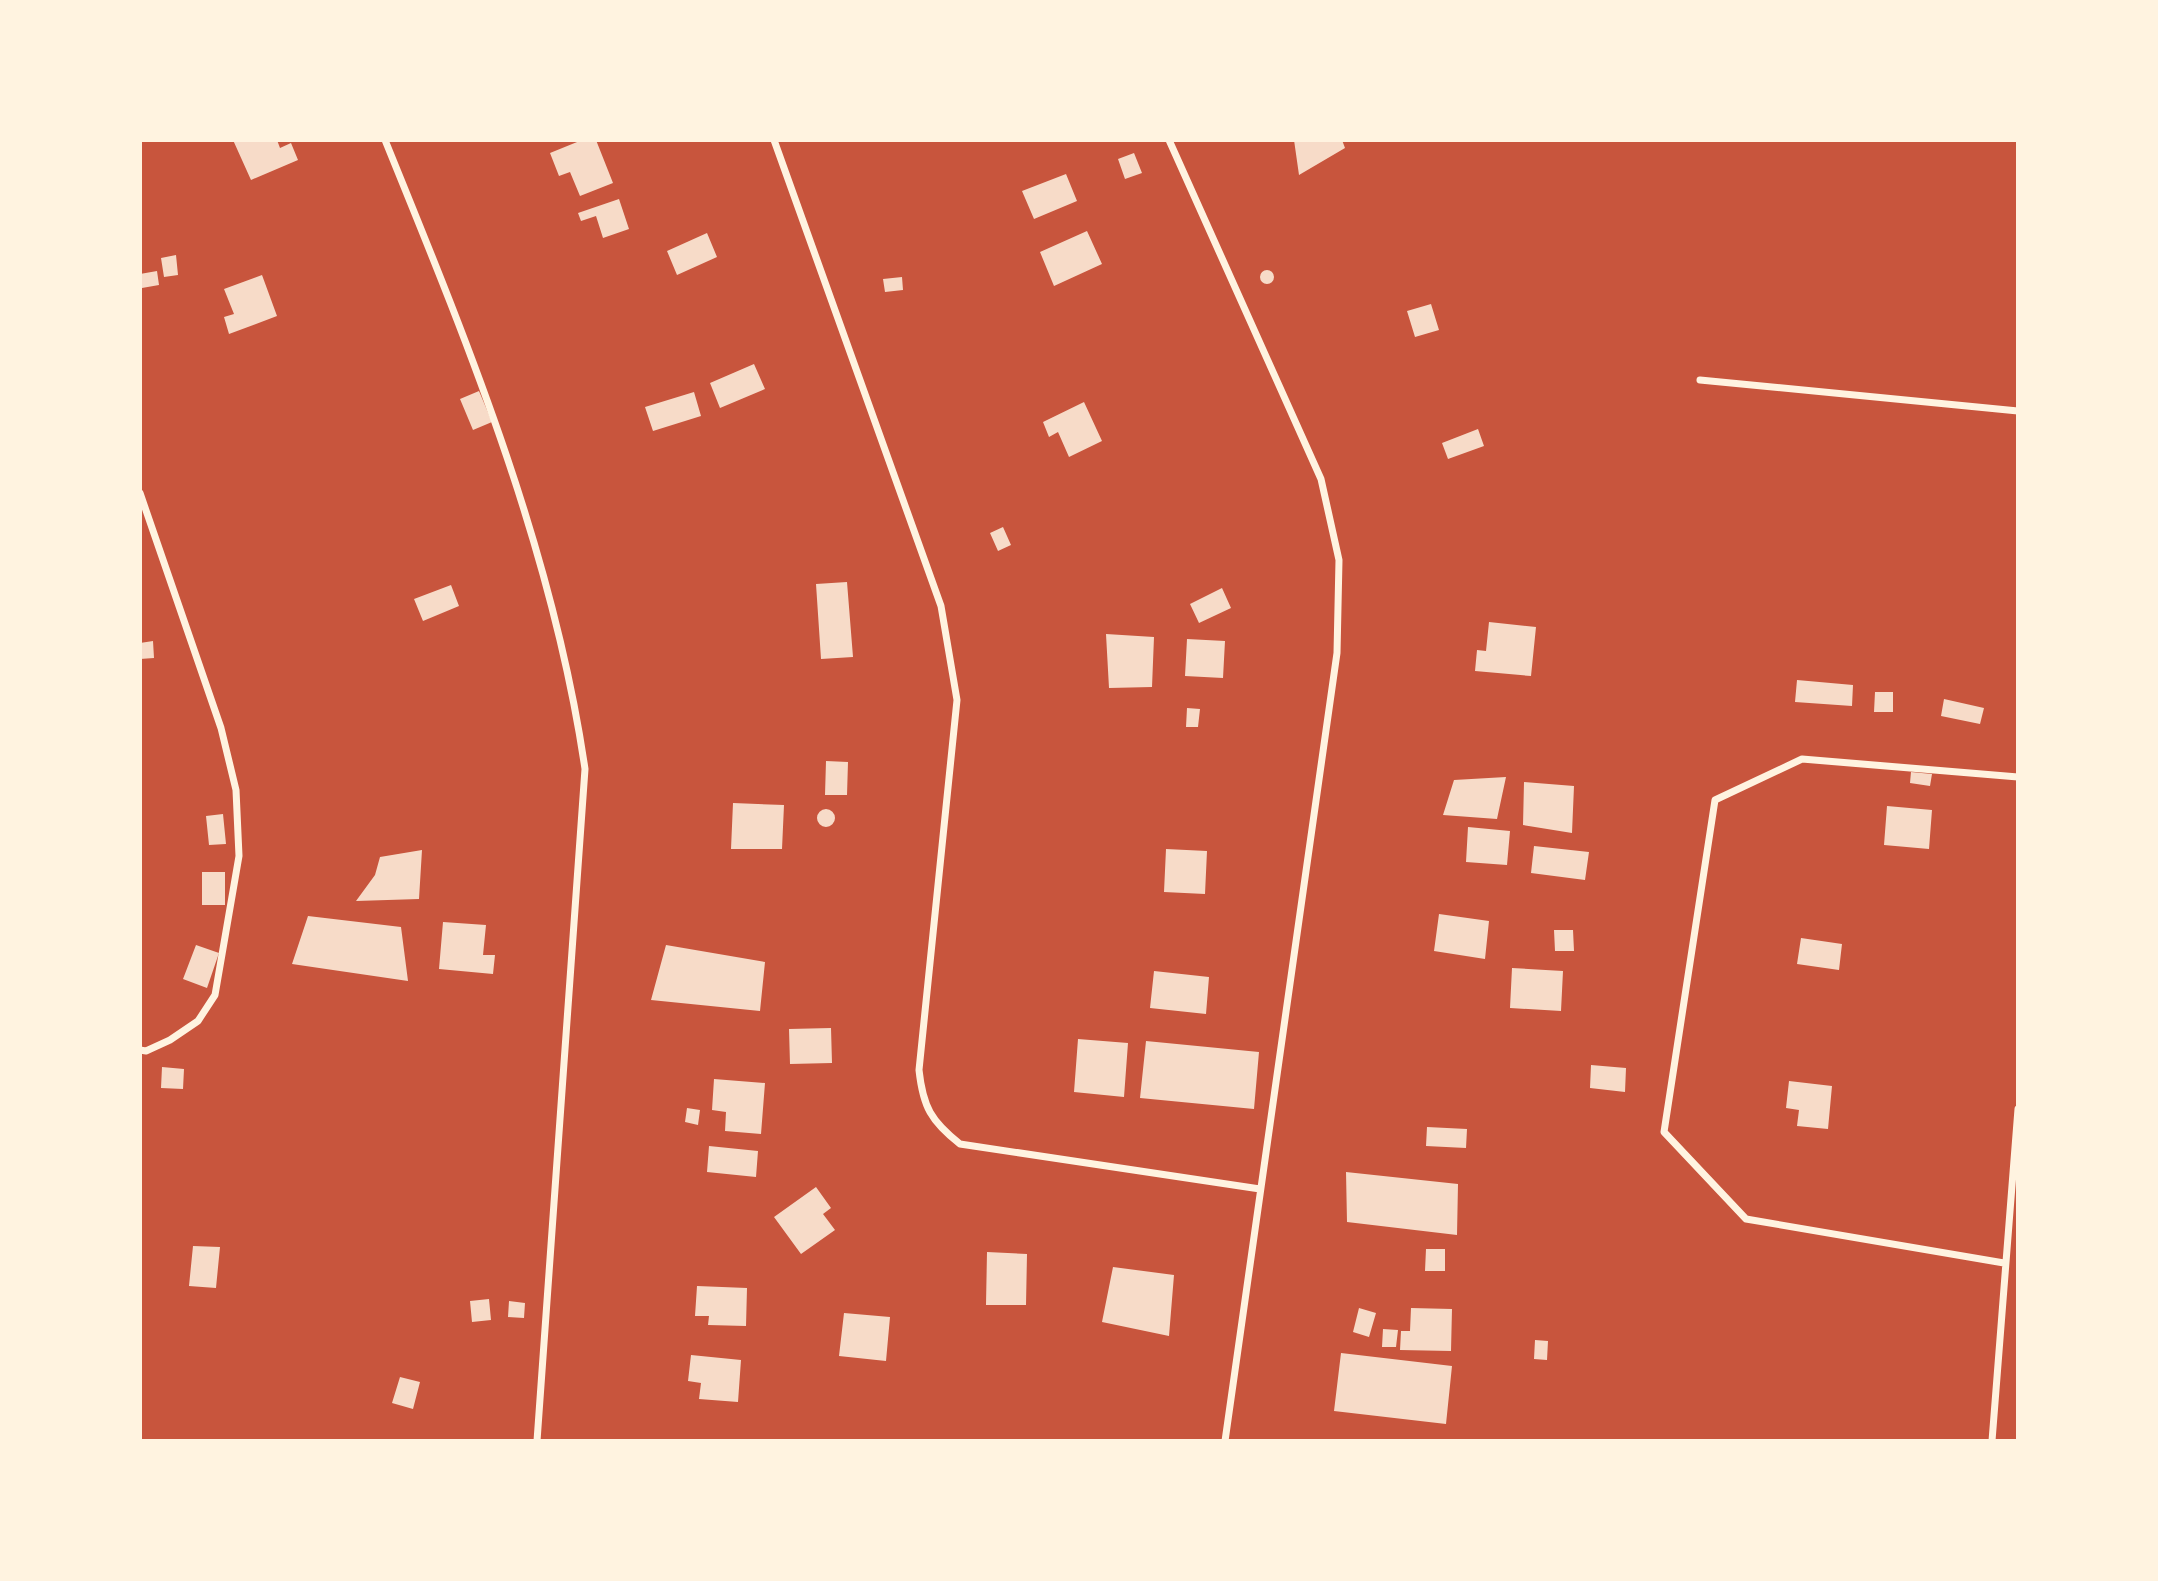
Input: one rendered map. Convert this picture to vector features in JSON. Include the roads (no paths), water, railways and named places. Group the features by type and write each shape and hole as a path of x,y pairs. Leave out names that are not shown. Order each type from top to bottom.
{"street":[{"path":"385,140 480,372 505,444 574,693 585,769 537,1441"},
{"path":"774,140 940,606 957,700 919,1070 922,1097 937,1125 960,1144 1260,1189"},
{"path":"1169,140 1321,479 1339,559 1337,653 1225,1441"},
{"path":"1700,380 2018,411"},
{"path":"140,493 221,728 236,790 239,856 215,995 198,1021 170,1040 146,1051 140,1050"},
{"path":"2004,1263 1746,1219 1664,1132 1715,800 1802,759 2018,777"},
{"path":"1992,1441 2018,1109"}]}
